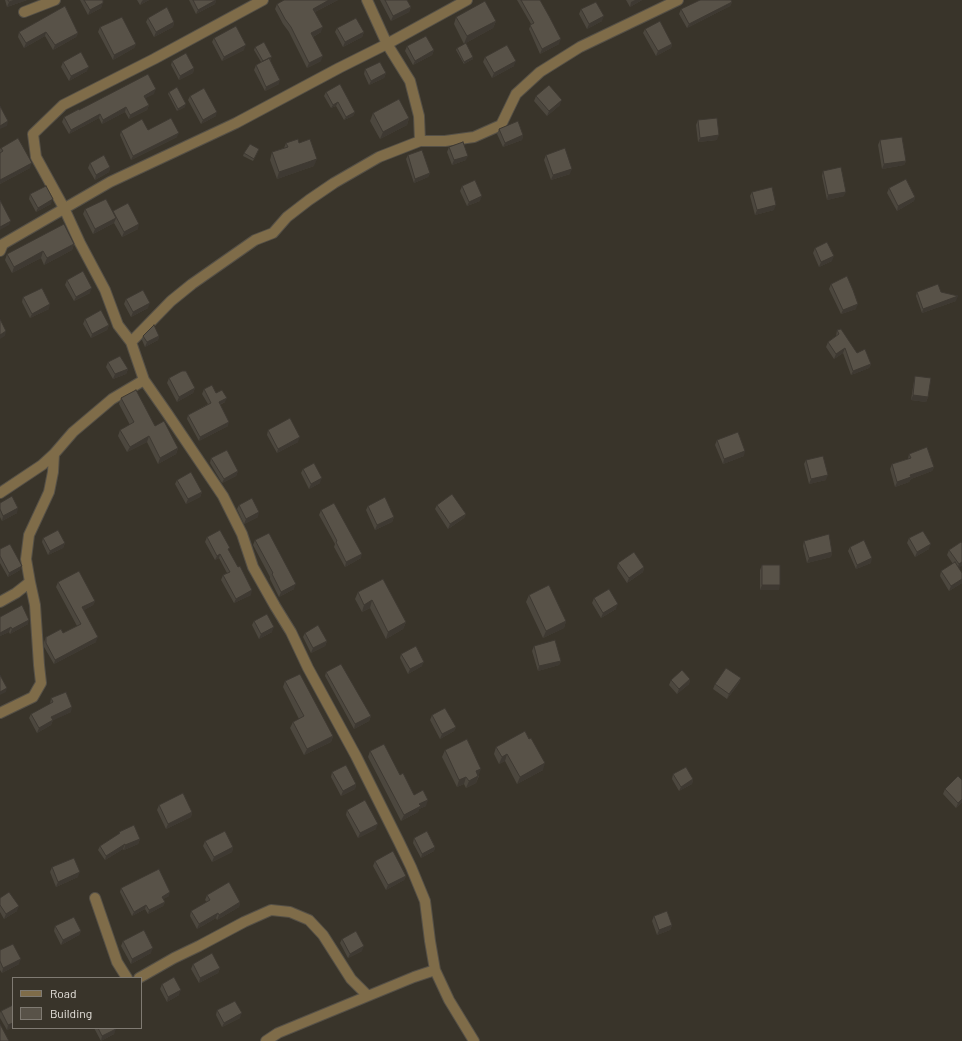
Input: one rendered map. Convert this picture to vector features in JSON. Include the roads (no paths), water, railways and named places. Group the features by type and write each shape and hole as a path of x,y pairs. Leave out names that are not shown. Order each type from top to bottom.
{"street":[{"path":"24,12 55,0"},
{"path":"263,0 154,59 63,105 33,134 36,157 106,290 118,325 131,342 144,380 223,496 242,534 253,566 291,632 308,668 356,756 400,842 425,901 435,970 454,1009 474,1041"},
{"path":"367,0 387,44 410,81 419,116 420,141"},
{"path":"0,251 3,244 117,178 236,123 387,44 466,0"},
{"path":"131,342 171,301 192,284 255,240 272,233 287,217 334,183 379,157 420,141 445,141 474,137 501,125 516,94 540,72 580,47 678,0"},
{"path":"0,494 42,465 54,454 73,432 112,399 144,380"},
{"path":"0,713 33,697 41,683 35,605 26,559 29,535 49,492 53,472 54,454"},
{"path":"0,602 16,593 30,582"},
{"path":"95,898 117,962 126,977"},
{"path":"141,977 174,958 244,922 271,910 290,912 309,920 323,935 352,979 368,996"},
{"path":"266,1041 278,1034 368,996 435,970"}]}
